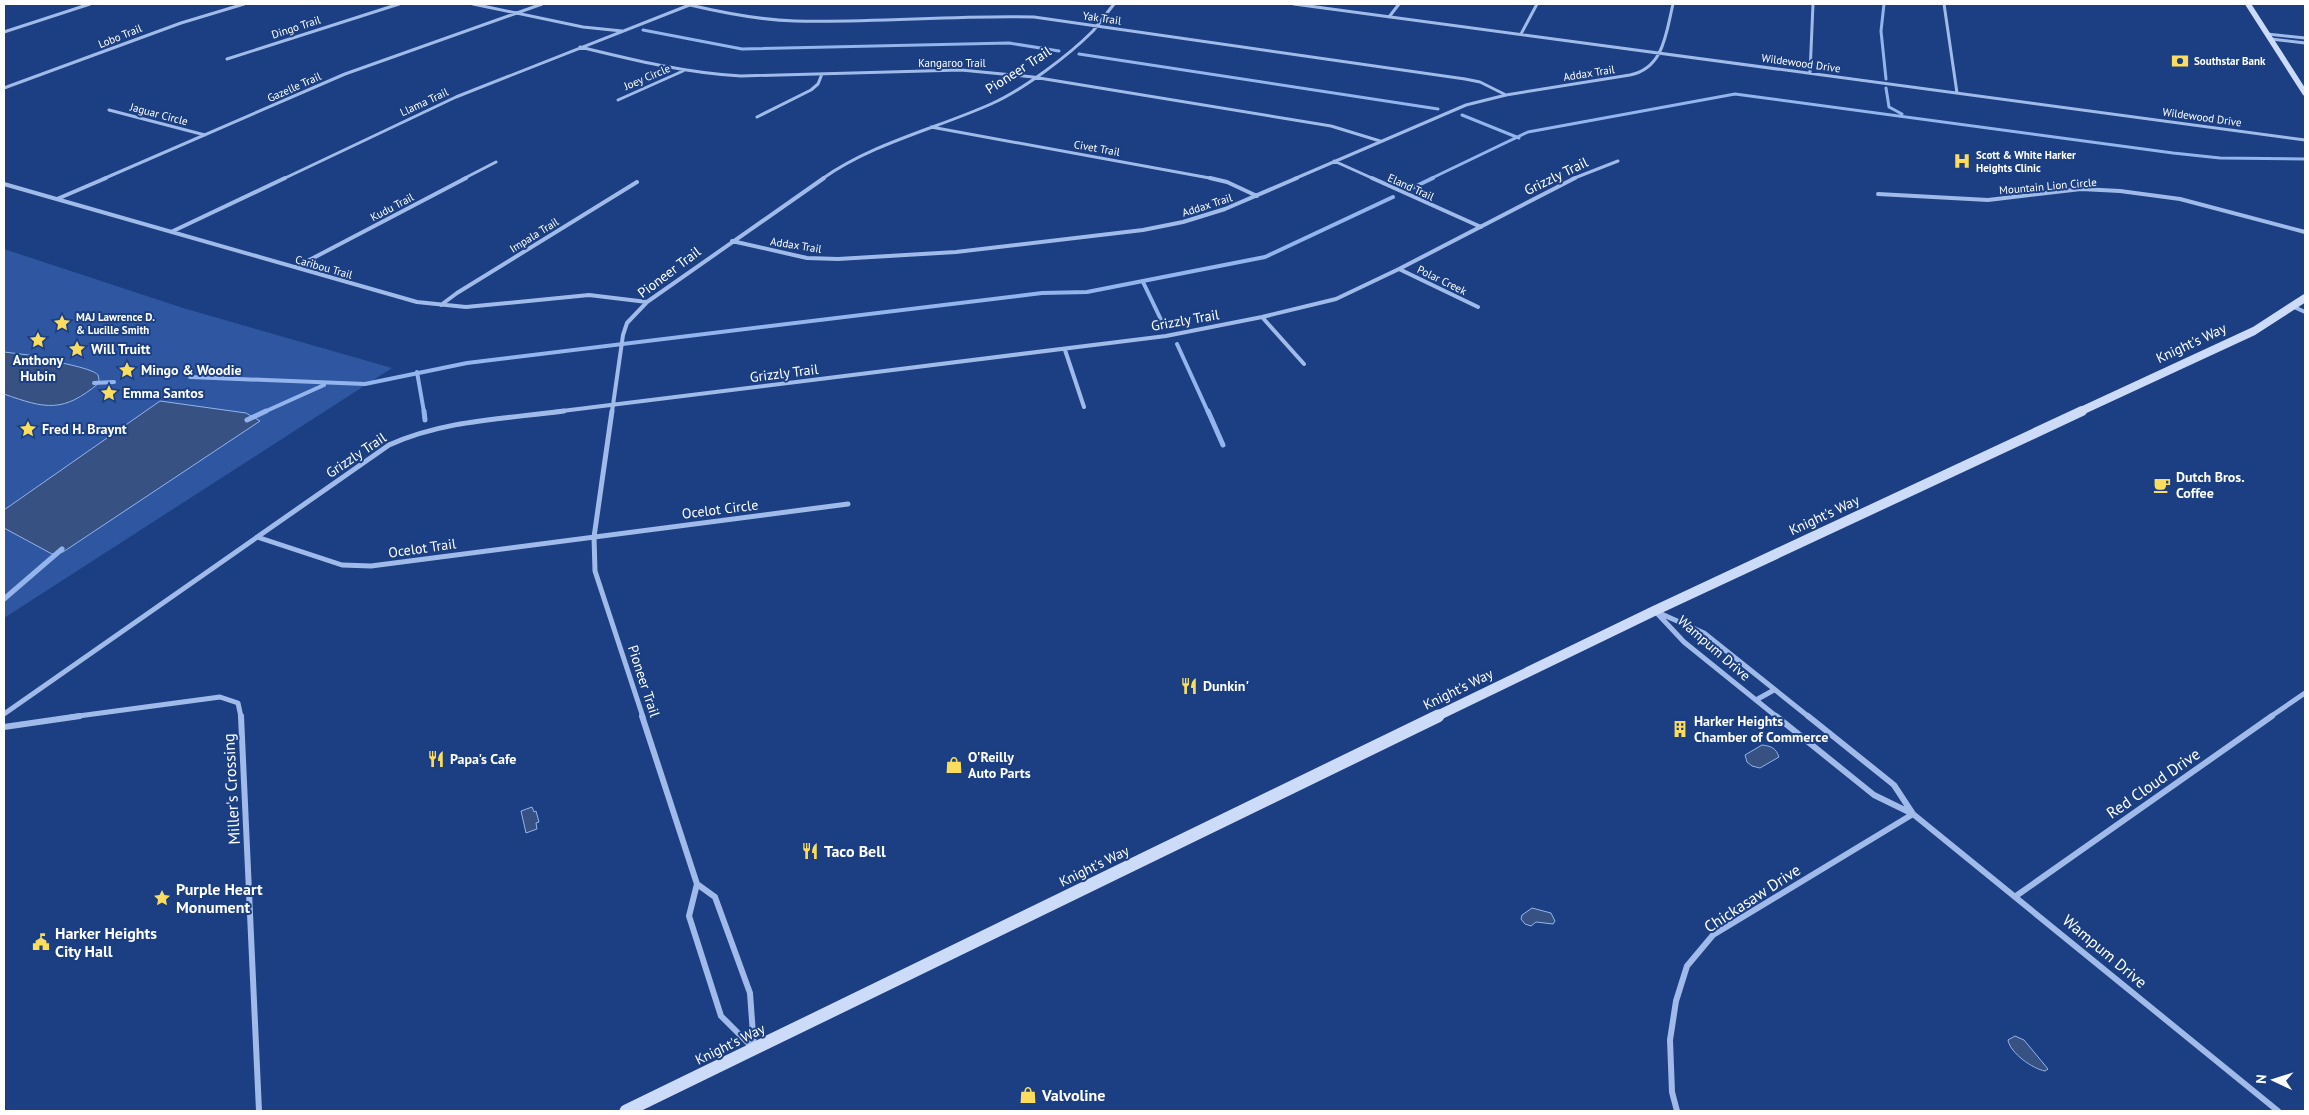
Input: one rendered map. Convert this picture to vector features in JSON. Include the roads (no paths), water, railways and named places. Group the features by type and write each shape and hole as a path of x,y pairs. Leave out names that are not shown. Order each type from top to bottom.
{"main road":[{"path":"2248,4 2305,93"},
{"name":"Knight's Way","path":"626,1111 1654,611 2254,331 2294,307 2305,298"}],"street":[{"path":"4,32 90,4"},
{"name":"Lobo Trail","path":"4,88 180,23 244,4"},
{"name":"Dingo Trail","path":"227,59 398,4"},
{"path":"473,4 583,27 622,31"},
{"name":"Gazelle Trail","path":"57,199 362,67 542,4"},
{"name":"Yak Trail","path":"692,4 734,15 771,20 1034,17 1465,79 1480,82 1506,95"},
{"name":"Llama Trail","path":"171,232 456,97 692,4"},
{"name":"Pioneer Trail","path":"697,884 595,571 594,537 623,335 627,323 647,302 842,164 993,102 1034,77 1078,44 1114,4"},
{"name":"Wildewood Drive","path":"1294,4 2305,140"},
{"path":"1389,17 1399,4"},
{"path":"1521,34 1537,4"},
{"path":"1659,53 1673,4"},
{"path":"1810,73 1813,4"},
{"path":"1944,4 1958,93"},
{"path":"2269,37 2305,38"},
{"path":"2269,37 2305,44"},
{"name":"Kangaroo Trail","path":"580,48 684,71 741,76 961,70 1034,77 1331,126 1380,142"},
{"name":"Addax Trail","path":"732,241 807,258 838,259 956,252 1143,230 1183,222 1225,209 1257,196 1466,105 1506,95 1639,73 1651,66 1659,53"},
{"name":"Joey Circle","path":"618,100 684,71"},
{"path":"757,117 811,90 818,84 822,74"},
{"name":"Jaguar Circle","path":"109,110 205,135"},
{"name":"Civet Trail","path":"931,127 1206,177 1227,182 1257,196"},
{"name":"Eland Trail","path":"1334,161 1481,227"},
{"name":"Grizzly Trail","path":"4,714 389,445 416,433 446,426 1066,350 1166,336 1262,317 1336,299 1399,269 1586,172 1618,161"},
{"name":"Kudu Trail","path":"296,268 496,162"},
{"name":"Impala Trail","path":"441,306 457,293 637,182"},
{"name":"Caribou Trail","path":"4,184 417,302 441,306 488,305 589,295 647,302"},
{"name":"Mountain Lion Circle","path":"1878,194 1988,200 2081,189 2120,190 2180,199 2305,232"},
{"name":"Polar Creek","path":"1399,269 1478,307"},
{"path":"2294,307 2305,312"},
{"path":"1262,317 1304,364"},
{"path":"1066,350 1084,407"},
{"name":"Ocelot Circle","path":"594,537 848,504"},
{"name":"Ocelot Trail","path":"257,537 342,565 371,566 594,537"},
{"name":"Wampum Drive","path":"1654,611 1704,633 1894,785 1913,814"},
{"name":"Wampum Drive","path":"1654,611 1684,642 1874,795 1913,814 2278,1111"},
{"name":"Wampum Drive","path":"1756,700 1774,690"},
{"name":"Red Cloud Drive","path":"2016,896 2305,693"},
{"name":"Miller's Crossing","path":"4,727 200,699 220,697 238,703 241,716 243,751 259,1111"},
{"name":"Chickasaw Drive","path":"1677,1111 1672,1092 1670,1040 1676,1001 1687,966 1713,935 1913,814"},
{"path":"697,884 715,897 750,993 754,1049 721,1016 690,916 697,884"}],"waterway":[{"path":"1884,4 1881,31 1886,79"},
{"path":"643,30 742,49 1009,43 1059,51"},
{"path":"1079,54 1438,109"},
{"path":"1886,88 1889,107 1902,114"},
{"path":"1517,137 1528,132 1735,94 2173,153 2220,158 2305,159"},
{"path":"1462,115 1517,137"},
{"path":"1430,179 1517,137"},
{"path":"1410,189 1433,178"},
{"path":"417,373 467,363 1042,293 1087,292 1265,257 1393,197"},
{"path":"1143,282 1164,326"},
{"path":"1177,344 1208,412"},
{"path":"190,377 365,384 417,373"},
{"path":"417,373 424,412"},
{"path":"94,383 114,382"},
{"path":"264,412 324,385"},
{"path":"247,420 266,411"},
{"path":"424,411 425,420"},
{"path":"1208,411 1223,445"},
{"path":"4,599 62,549"}],"place":[{"name":"Southstar Bank","path":"2180,61"},
{"name":"Scott & White Harker Heights Clinic","path":"1962,161"},
{"name":"MAJ Lawrence D. & Lucille Smith","path":"62,323"},
{"name":"Anthony Hubin","path":"38,340"},
{"name":"Will Truitt","path":"77,349"},
{"name":"Mingo & Woodie","path":"127,370"},
{"name":"Emma Santos","path":"109,393"},
{"name":"Fred H. Braynt","path":"28,429"},
{"name":"Dutch Bros. Coffee","path":"2162,485"},
{"name":"Dunkin'","path":"1189,686"},
{"name":"Harker Heights Chamber of Commerce","path":"1680,729"},
{"name":"Papa's Cafe","path":"436,759"},
{"name":"O'Reilly Auto Parts","path":"954,765"},
{"name":"Taco Bell","path":"810,851"},
{"name":"Purple Heart Monument","path":"162,898"},
{"name":"Harker Heights City Hall","path":"41,942"},
{"name":"Valvoline","path":"1028,1095"}]}
